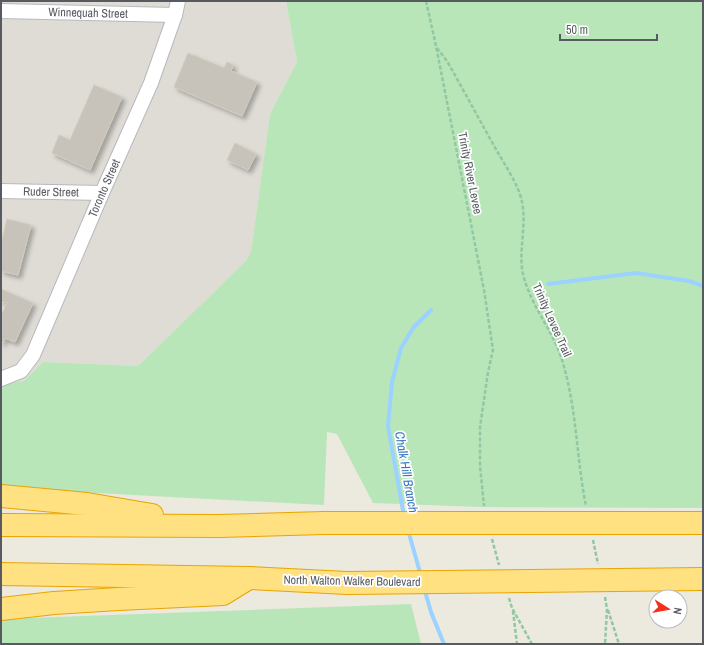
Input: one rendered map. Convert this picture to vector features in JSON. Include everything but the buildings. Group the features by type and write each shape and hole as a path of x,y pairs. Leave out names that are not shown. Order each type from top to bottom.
{"highway":[{"path":"1,496 87,504 219,526"},
{"path":"1,525 219,526 324,524 703,523"},
{"name":"North Walton Walker Boulevard","path":"1,574 249,578 347,582 703,579"},
{"path":"1,609 111,599 223,594 249,578"}],"street":[{"name":"Toronto Street","path":"1,379 21,371 33,355 151,83 175,15 178,1"},
{"name":"Winnequah Street","path":"1,12 175,15"},
{"name":"Ruder Street","path":"1,191 102,193"}],"path":[{"name":"Trinity River Levee","path":"426,1 484,290 493,350 488,372 480,427 480,466 484,507"},
{"name":"Trinity Levee Trail","path":"436,46 447,61 508,171 522,202 523,232 521,256 523,274 530,295 561,356 570,394 583,491 588,513"},
{"path":"592,535 598,565"},
{"path":"492,537 500,566"},
{"path":"508,594 512,608 517,644"},
{"path":"604,594 607,609 620,644"},
{"path":"512,608 532,644"},
{"path":"605,644 607,609"}],"shaded area":[{"path":"1,1 286,1 297,62 270,114 251,252 246,261 138,366 43,362 24,381 1,384"}],"green space":[{"path":"286,1 703,1 703,508 480,507 373,503 337,434 327,432 324,505 1,488 1,384 24,381 43,362 138,366 246,261 251,252 270,114 297,62"},
{"path":"411,604 421,644 1,644 1,619"}],"waterway":[{"name":"Chalk Hill Branch","path":"548,284 636,273 689,281 703,286"},
{"name":"Chalk Hill Branch","path":"404,516 388,426 392,382 401,348 413,328 431,310"},
{"name":"Chalk Hill Branch","path":"408,530 421,576"},
{"name":"Chalk Hill Branch","path":"424,588 431,612 444,644"}]}
